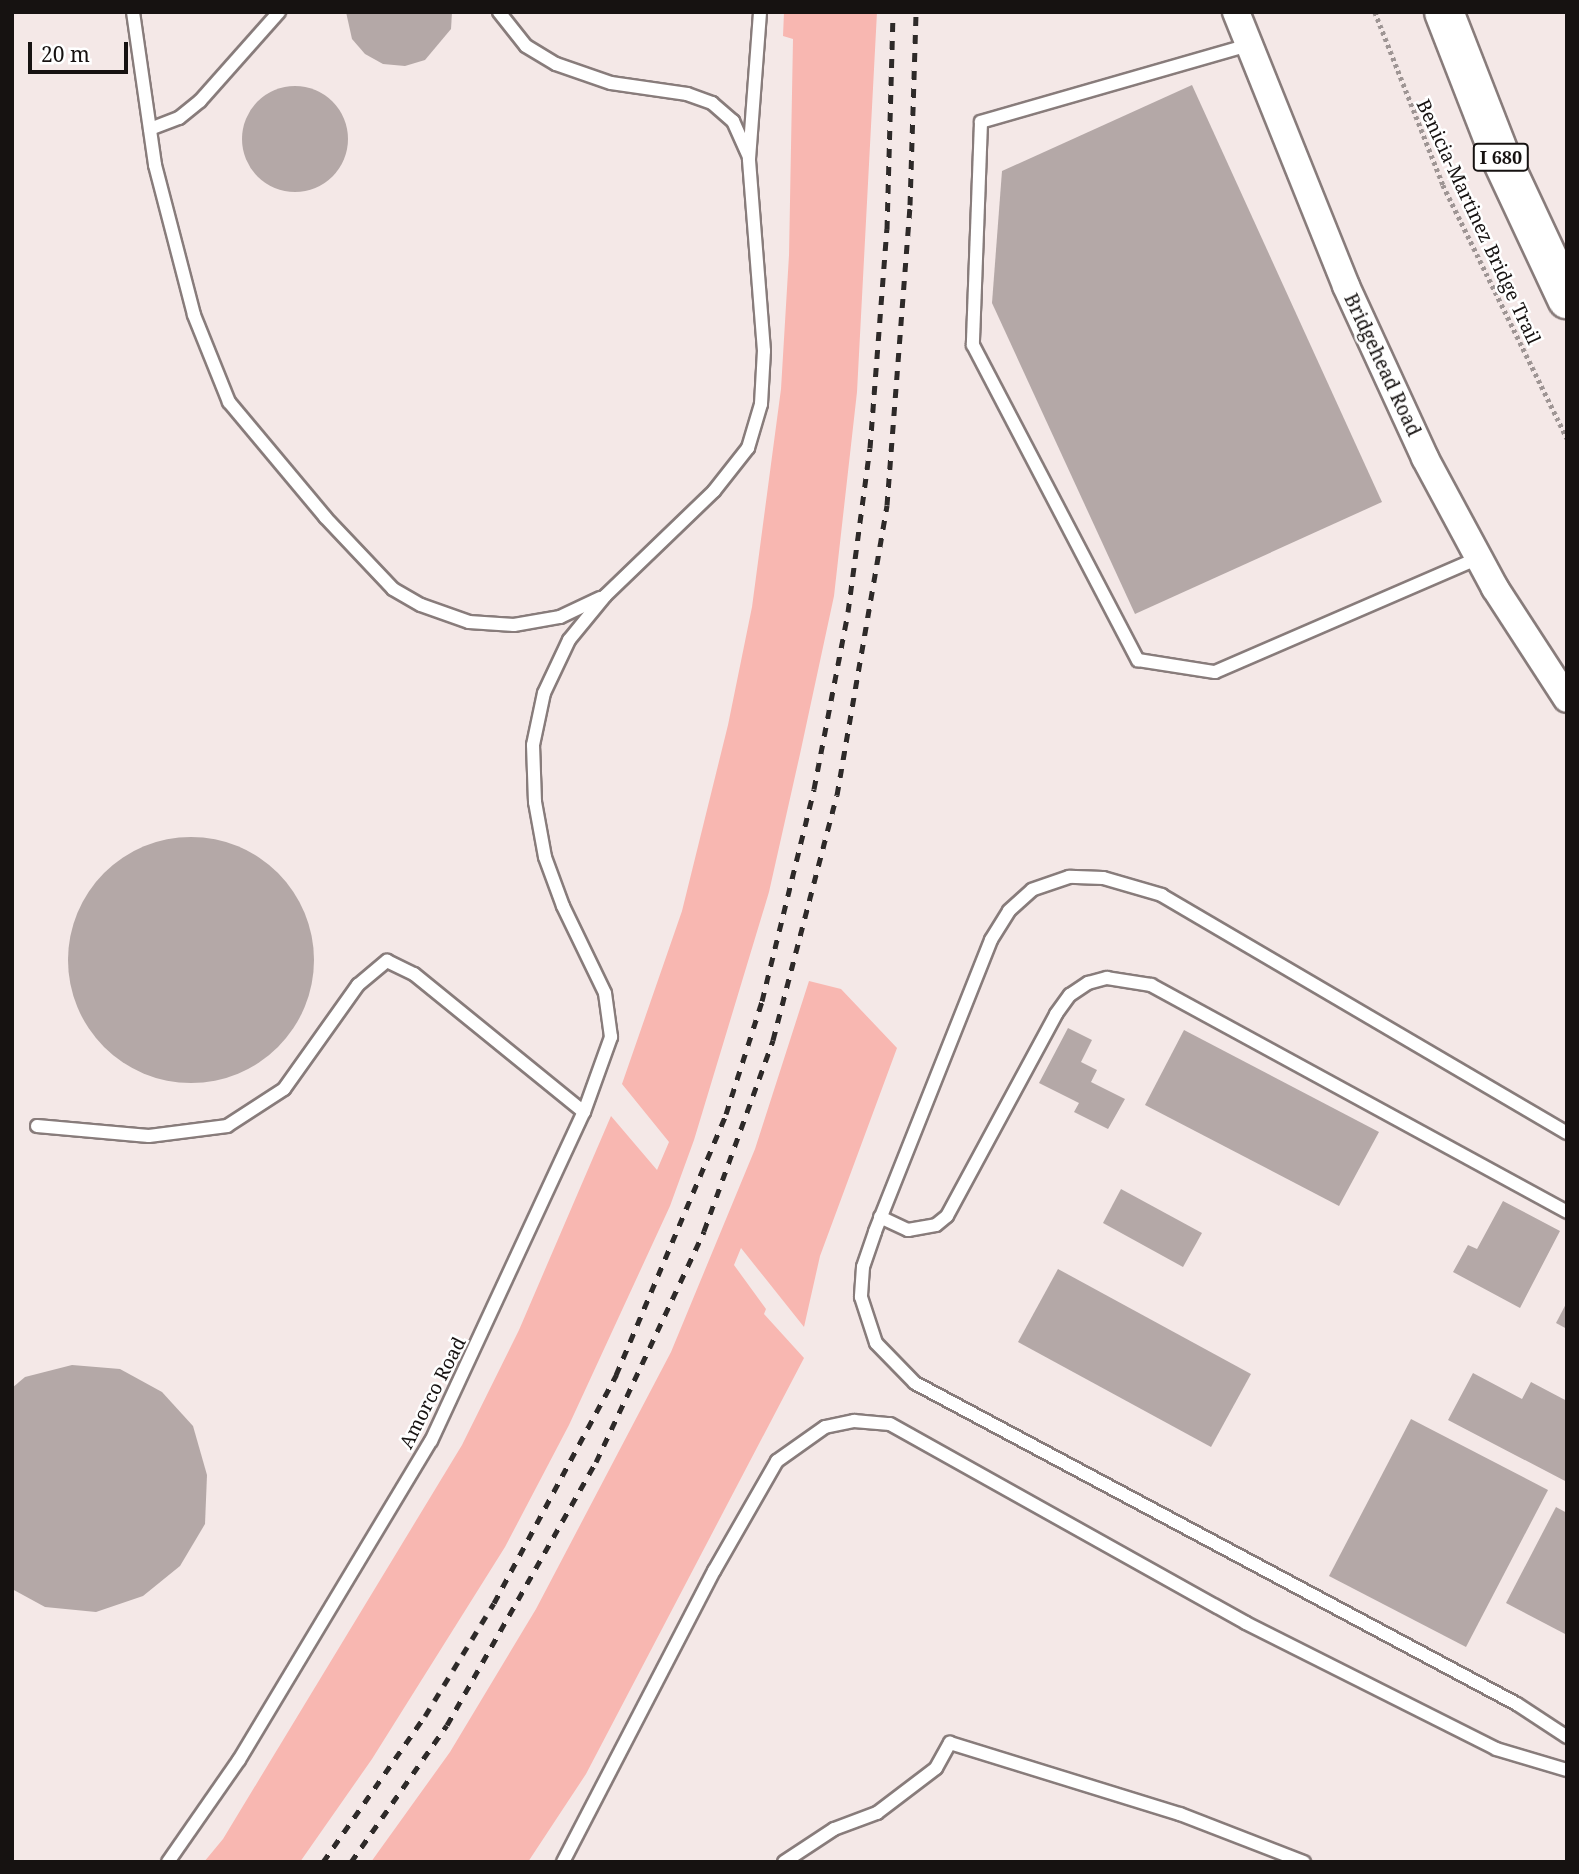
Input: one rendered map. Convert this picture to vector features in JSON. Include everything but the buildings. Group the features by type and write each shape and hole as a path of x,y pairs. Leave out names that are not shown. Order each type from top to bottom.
{"highway":[{"name":"I 680","path":"1444,12 1501,158 1567,299"}],"street":[{"name":"Bridgehead Road","path":"1236,12 1346,286 1425,458 1479,558 1567,699"}],"lane":[{"path":"133,12 150,130 194,315 229,402 325,517 393,589 469,622 514,625 560,617 604,596 713,491 748,449 761,404 764,351 749,159 760,12"},
{"path":"150,130 180,118 200,101 279,12"},
{"path":"499,12 518,39 556,64 611,83 687,94 712,103 733,121 749,159"},
{"path":"1249,45 981,122 973,345 1138,660 1215,672 1479,558"},
{"name":"Amorco Road","path":"168,1862 239,1760 431,1441 584,1112 611,1037 605,993 562,906 545,857 535,802 533,745 549,682 569,640 604,596"},
{"path":"1567,1133 1162,895 1103,878 1069,877 1032,890 1009,911 991,940 880,1217 863,1267 861,1297 876,1343 915,1383 1517,1704 1567,1737"},
{"path":"37,1126 149,1136 227,1126 284,1089 358,985 387,961 414,974 584,1112"},
{"path":"880,1217 908,1230 936,1225 947,1216 1056,1014 1070,995 1088,983 1107,978 1150,985 1567,1212"},
{"path":"563,1862 714,1570 777,1461 825,1427 854,1421 890,1424 1246,1623 1496,1749 1567,1770"},
{"path":"784,1862 834,1829 877,1814 936,1768 950,1743 1180,1814 1304,1862"}],"path":[{"name":"Benicia-Martinez Bridge Trail","path":"1375,12 1443,185 1567,438"}],"shaded area":[{"path":"784,12 877,12 857,392 834,596 800,754 769,892 694,1140 670,1206 569,1425 505,1547 372,1759 300,1862 204,1862 223,1839 462,1445 519,1330 611,1116 657,1170 669,1142 622,1084 682,911 728,725 752,607 781,389 789,255 793,39 783,36"},
{"path":"809,981 841,989 897,1048 820,1256 804,1327 741,1248 734,1265 766,1309 764,1314 804,1358 586,1774 528,1862 371,1862 450,1752 536,1609 671,1352 755,1149"}],"railway":[{"path":"323,1862 425,1716 494,1603 616,1375 726,1114 762,1001 814,789 848,612 870,448 887,229 893,12"},
{"path":"351,1862 447,1725 596,1462 704,1231 773,1040 837,795 887,505 910,205 916,12"}]}
